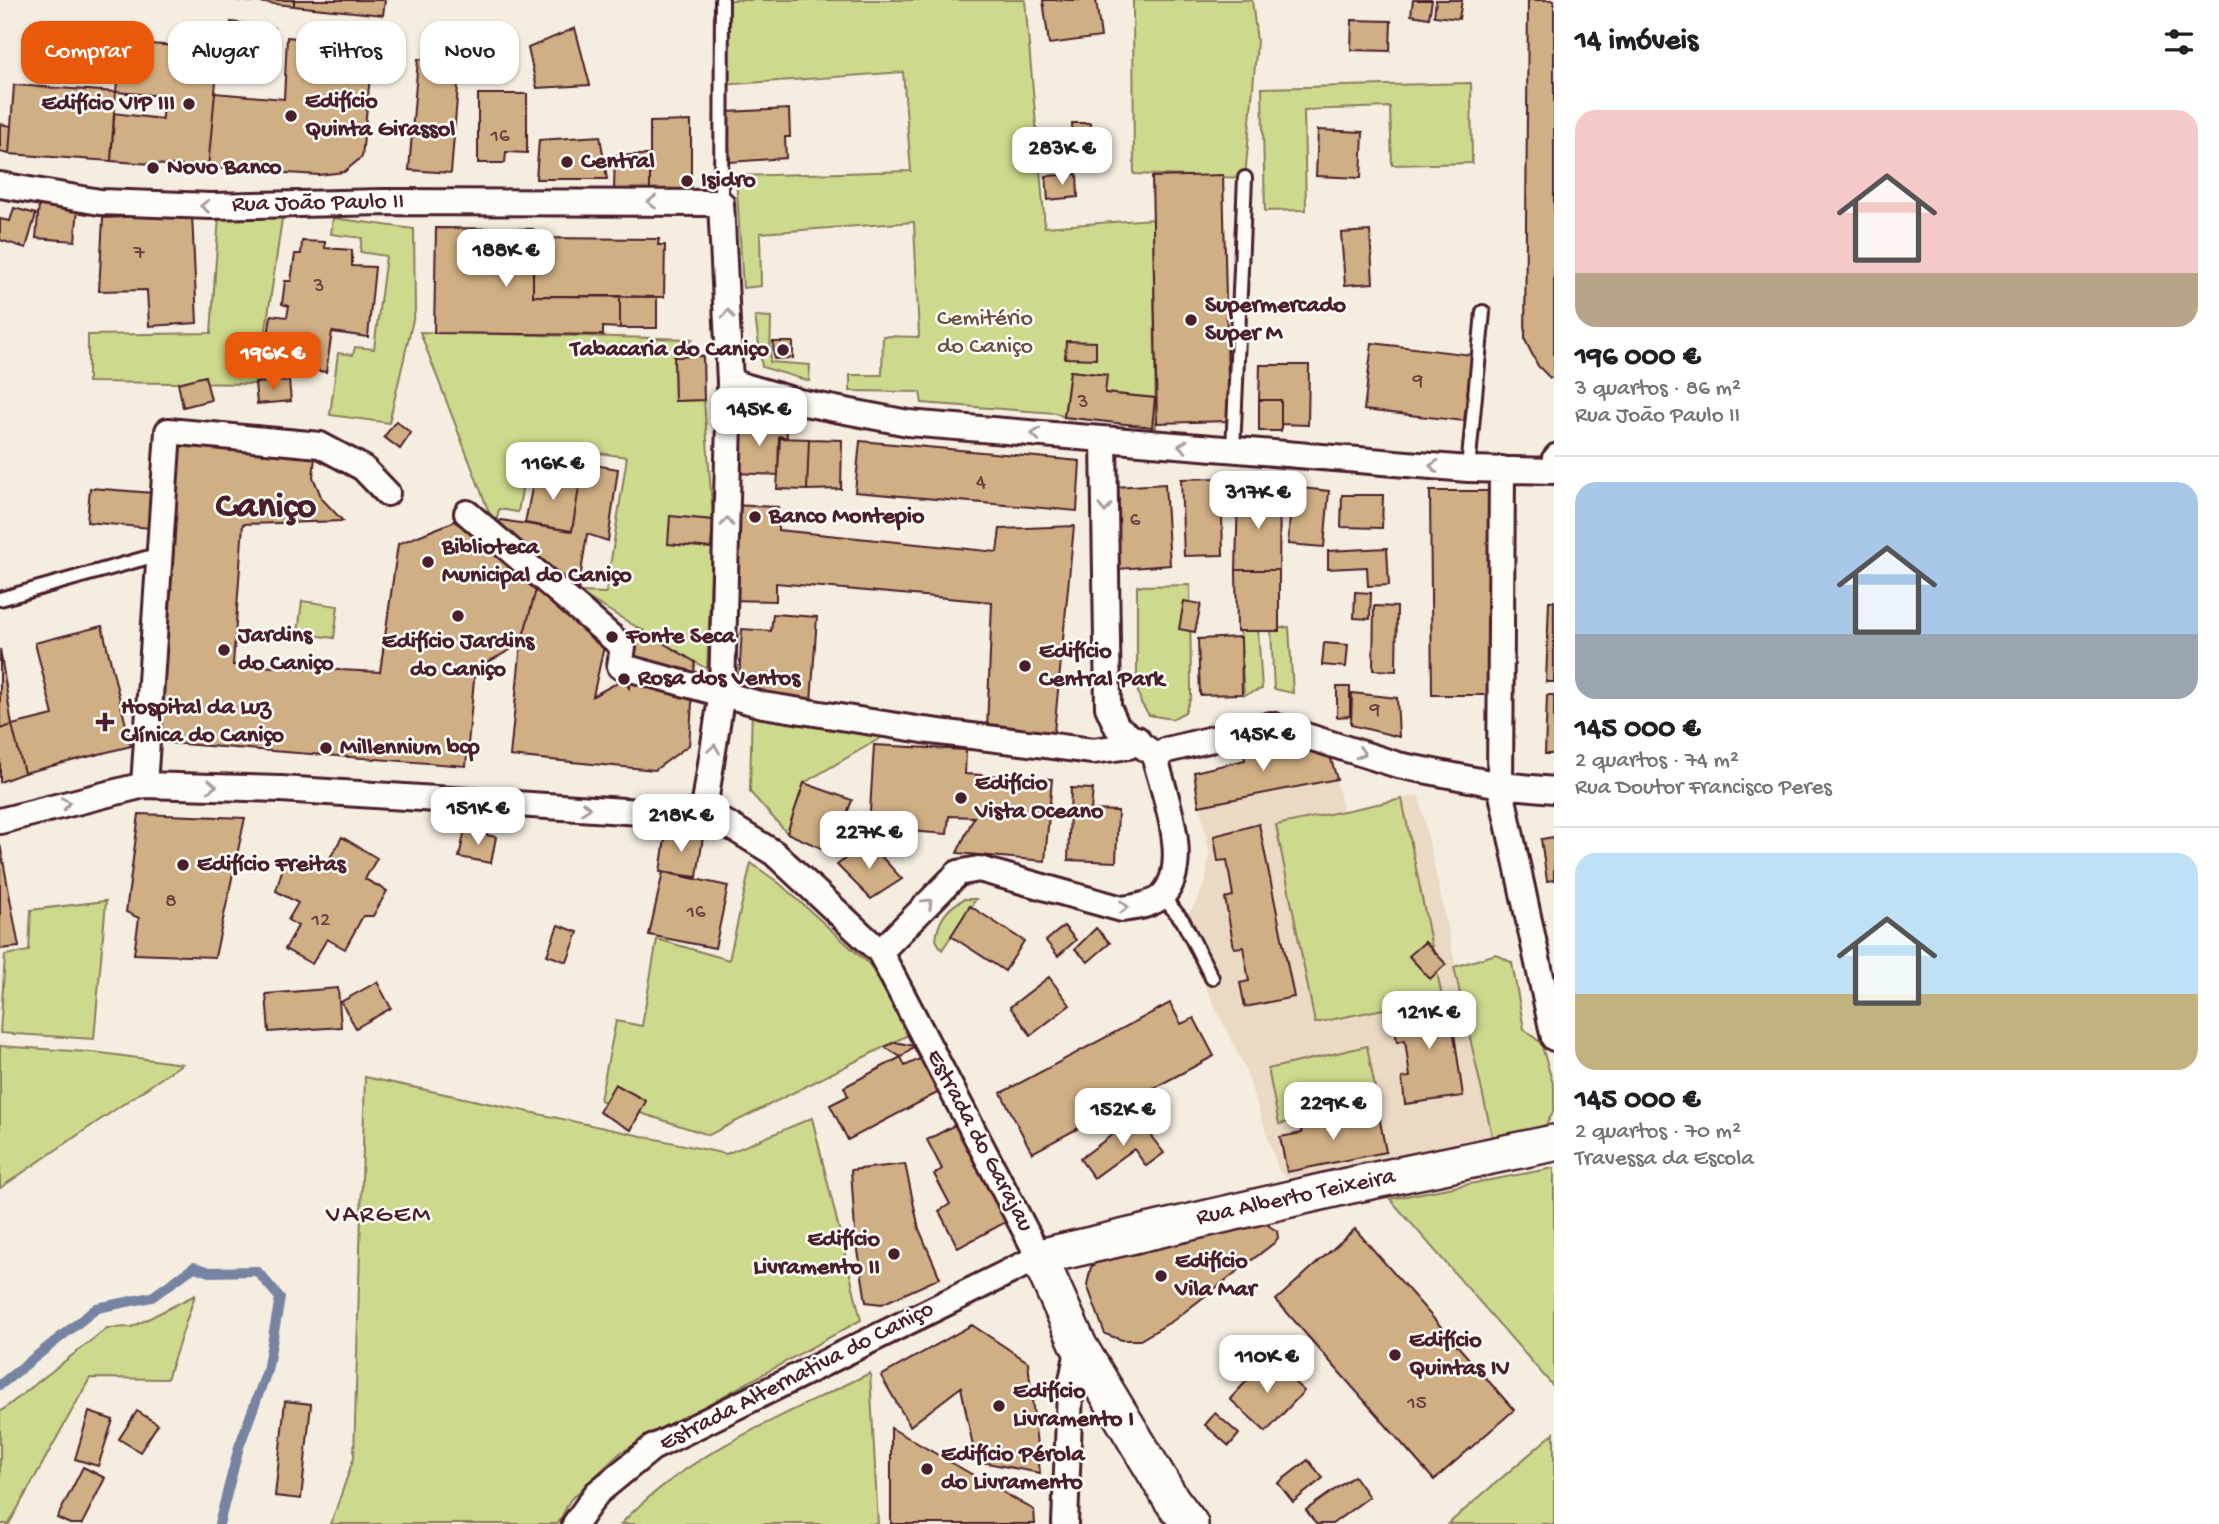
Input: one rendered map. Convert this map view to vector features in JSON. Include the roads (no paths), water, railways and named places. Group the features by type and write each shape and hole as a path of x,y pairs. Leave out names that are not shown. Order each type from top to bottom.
{"street":[{"name":"Rua João Paulo II","path":"0,185 100,202 211,206 393,202 721,203"},
{"path":"703,816 722,692 730,382 721,203"},
{"path":"730,382 834,410 908,423 1468,469 1502,469 1545,464"},
{"path":"144,785 168,431 320,444 363,468 387,493"},
{"path":"880,952 958,873 967,869 979,869 1122,909 1143,906 1162,896 1171,883 1176,865 1176,844 1155,758 1137,739 1117,727 1108,708 1104,440"},
{"path":"1502,469 1500,785 1554,1038"},
{"path":"467,513 623,647 620,666 763,705 886,725 1093,751 1129,746 1137,739"},
{"path":"1155,758 1167,750 1271,725 1398,765 1500,785 1554,790"},
{"name":"Estrada do Garajau","path":"0,821 144,785 281,789 703,816 727,824 774,853 880,952 1040,1257 1079,1346 1171,1499 1190,1524"},
{"name":"Rua Alberto Teixeira","path":"1040,1257 1347,1186 1554,1143"},
{"name":"Estrada Alternativa do Caniço","path":"575,1524 597,1493 652,1448 1040,1257"},
{"path":"1065,1524 1070,1390 1079,1346"}],"lane":[{"path":"721,203 722,0"},
{"path":"1233,450 1245,178"},
{"path":"1468,469 1483,312"},
{"path":"0,599 160,554"},
{"path":"1162,896 1183,921 1212,978"}],"waterway":[{"path":"0,1385 97,1308 152,1297 194,1267 210,1272 257,1271 280,1298 267,1371 239,1447 219,1524"}],"place":[{"name":"Edifício VIP III","path":"189,104"},
{"name":"Edifício Quinta Girassol","path":"291,116"},
{"name":"Central","path":"567,162"},
{"name":"Novo Banco","path":"153,168"},
{"name":"Isidro","path":"687,181"},
{"name":"Supermercado Super M","path":"1191,320"},
{"name":"Tabacaria do Caniço","path":"783,350"},
{"name":"Banco Montepio","path":"755,517"},
{"name":"Biblioteca Municipal do Caniço","path":"428,562"},
{"name":"Edifício Jardins do Caniço","path":"458,616"},
{"name":"Fonte Seca","path":"612,637"},
{"name":"Jardins do Caniço","path":"224,650"},
{"name":"Edifício Central Park","path":"1025,666"},
{"name":"Rosa dos Ventos","path":"624,679"},
{"name":"Hospital da Luz Clínica do Caniço","path":"105,722"},
{"name":"Millennium bcp","path":"326,748"},
{"name":"Edifício Vista Oceano","path":"961,798"},
{"name":"Edifício Freitas","path":"183,865"},
{"name":"Edifício Livramento II","path":"894,1254"},
{"name":"Edifício Vila Mar","path":"1161,1276"},
{"name":"Edifício Quintas IV","path":"1395,1355"},
{"name":"Edifício Livramento I","path":"999,1406"},
{"name":"Edifício Pérola do Livramento","path":"927,1469"}],"district":[{"name":"Caniço","path":"266,508"},
{"name":"VARGEM","path":"379,1216"}],"park label":[{"name":"Cemitério do Caniço","path":"985,333"}]}
